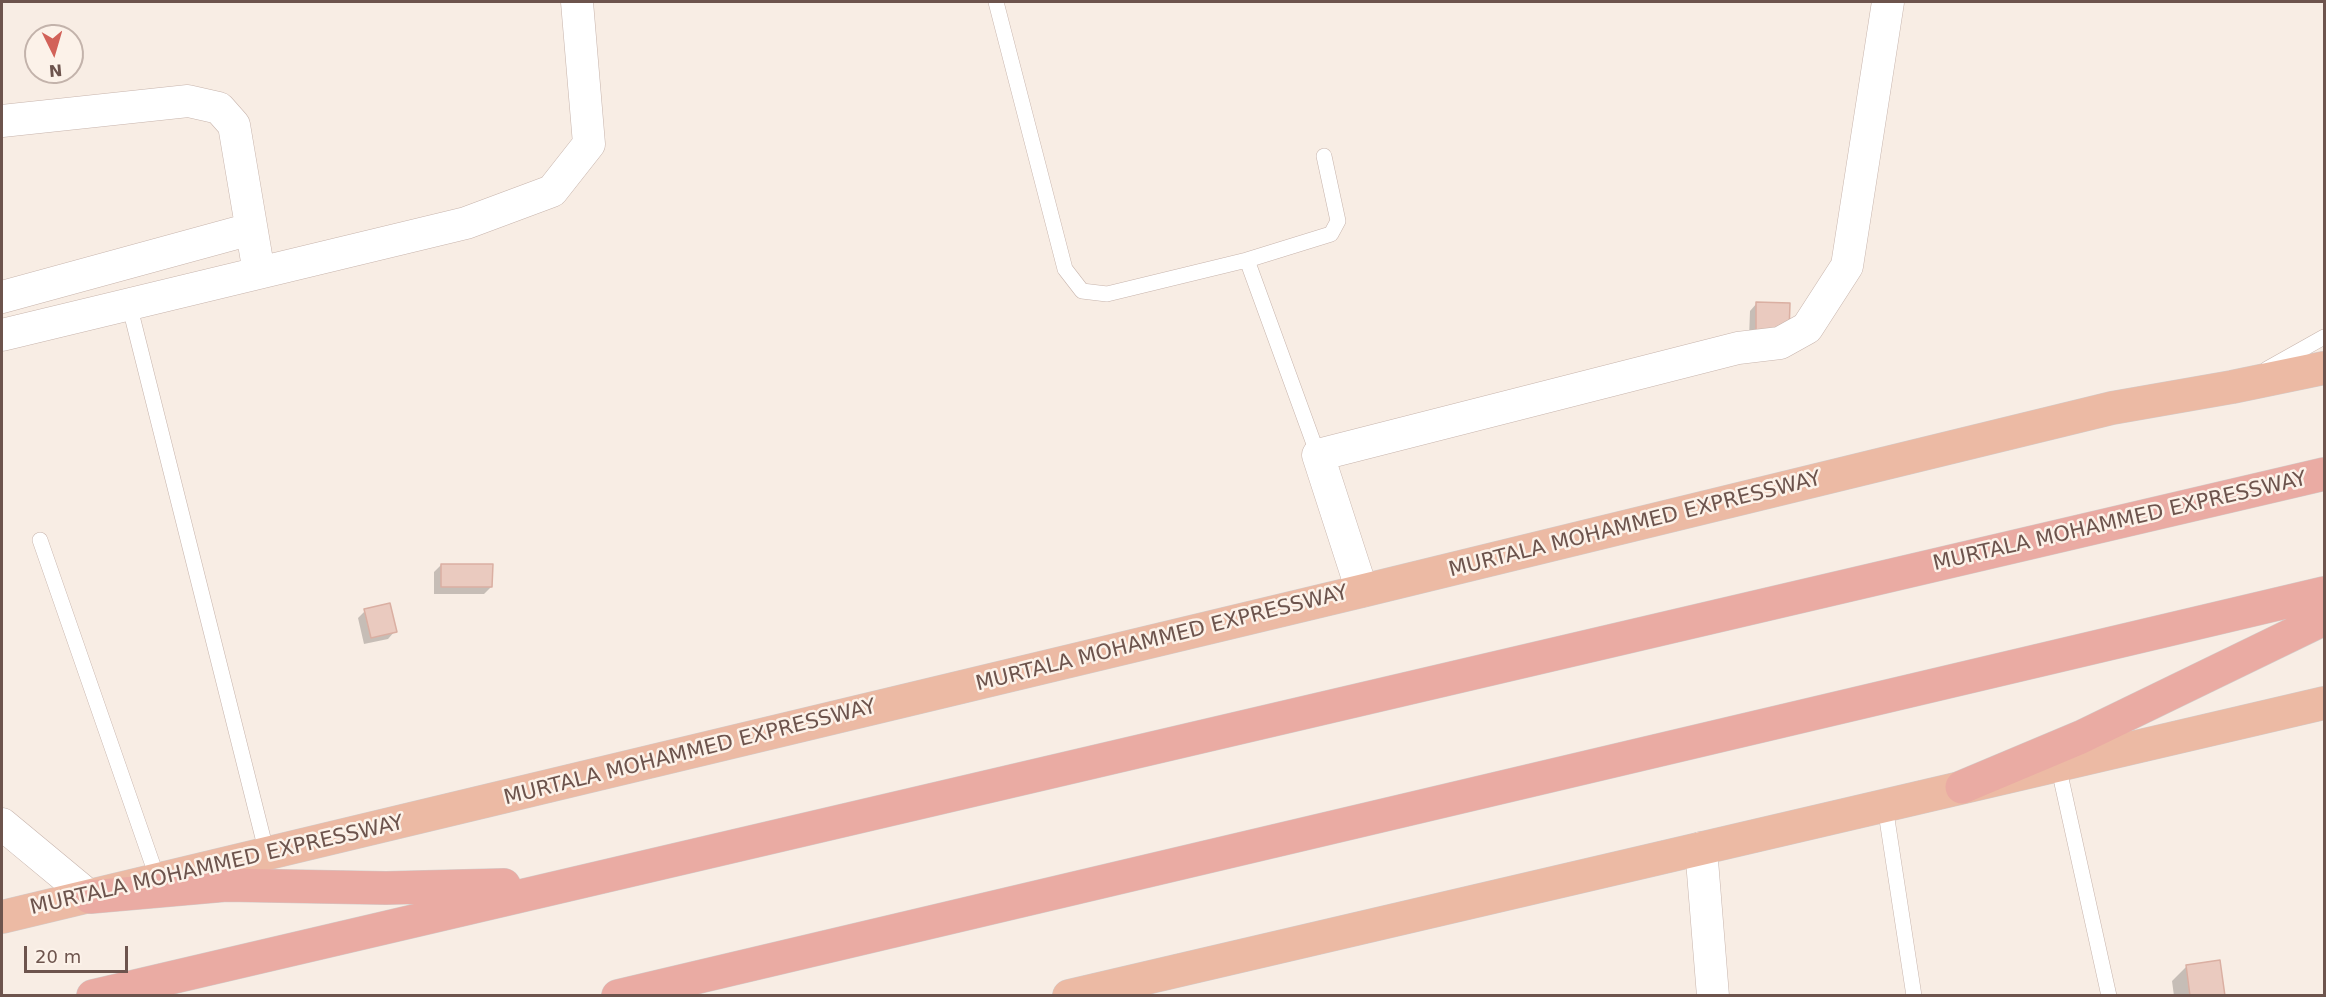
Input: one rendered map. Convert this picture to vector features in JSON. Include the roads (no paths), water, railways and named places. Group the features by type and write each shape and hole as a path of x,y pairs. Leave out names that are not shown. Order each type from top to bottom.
{"highway":[{"name":"MURTALA MOHAMMED EXPRESSWAY","path":"2,917 1362,591 2100,411 2325,368"},
{"name":"MURTALA MOHAMMED EXPRESSWAY","path":"93,996 2325,474"},
{"path":"618,996 2325,593"},
{"path":"1962,787 2081,737 2325,619"},
{"path":"1069,996 2325,703"},
{"path":"90,897 226,885 480,887 599,878"}],"street":[{"path":"2,335 466,223 552,191 589,144 577,2"},
{"path":"1362,591 1318,455 1738,348 1780,343 1807,328 1847,266 1888,2"},
{"path":"2,121 188,101 219,108 234,125 259,273"},
{"path":"2,297 251,229"},
{"path":"2,824 90,897"},
{"path":"1701,848 1713,996"}],"lane":[{"path":"996,2 1065,269 1082,291 1107,294 1247,260 1331,234 1338,222 1324,156"},
{"path":"1247,260 1318,455"},
{"path":"129,304 267,854"},
{"path":"2232,387 2325,337"},
{"path":"40,540 158,880"},
{"path":"2058,765 2109,996"},
{"path":"1885,806 1914,996"}]}
